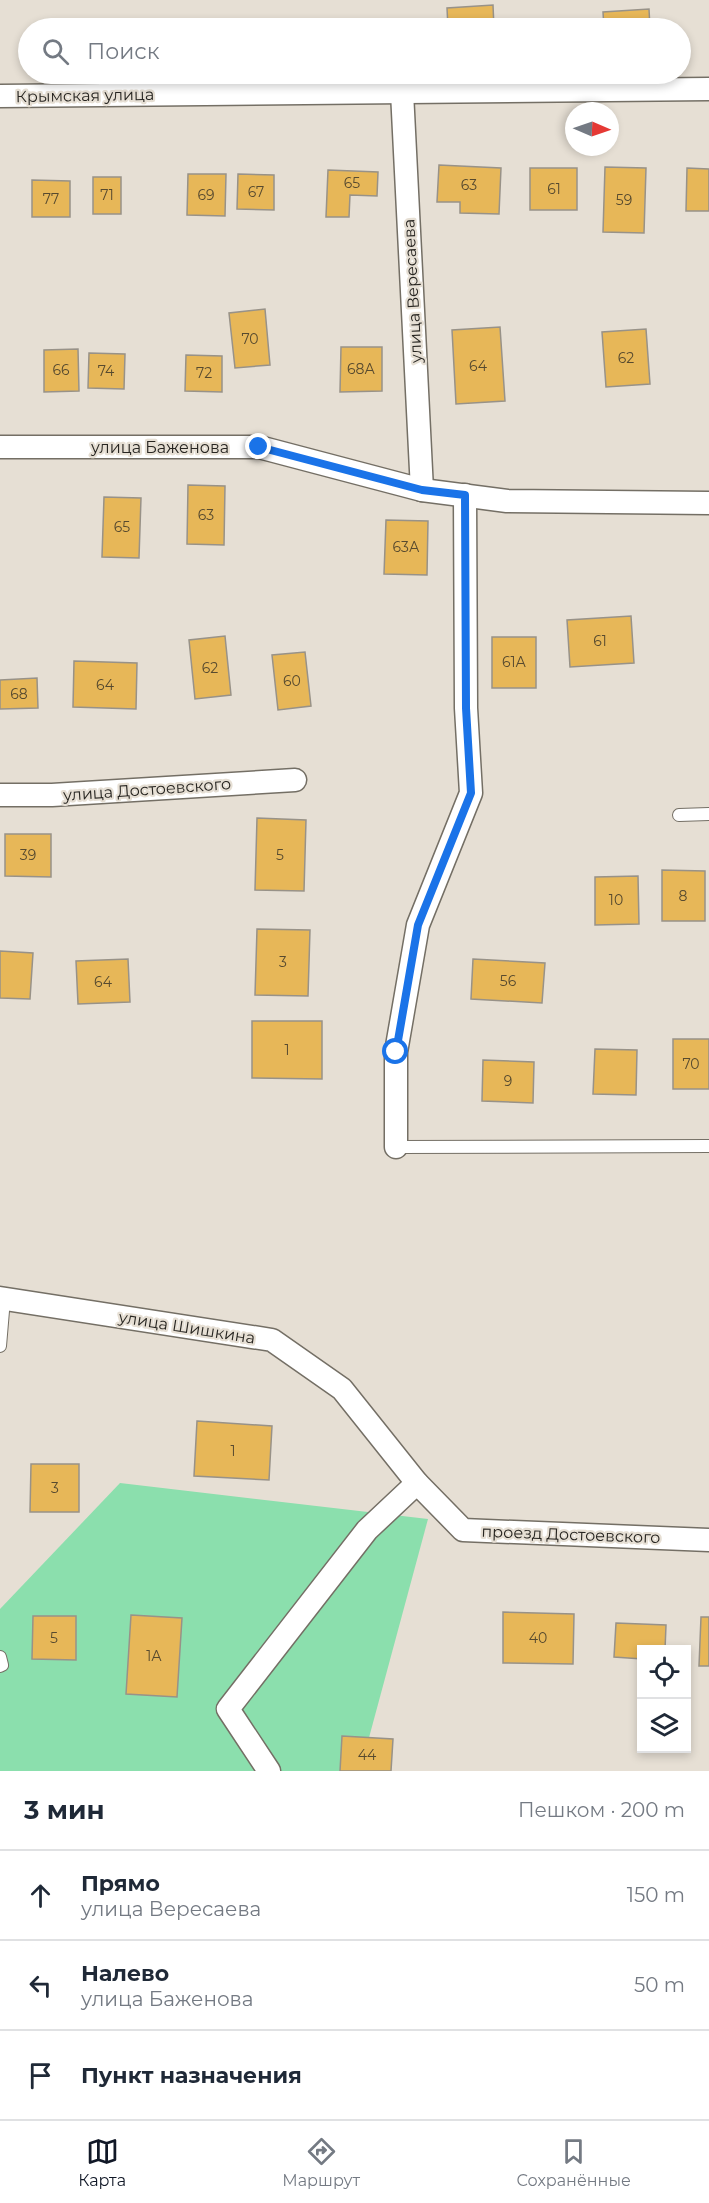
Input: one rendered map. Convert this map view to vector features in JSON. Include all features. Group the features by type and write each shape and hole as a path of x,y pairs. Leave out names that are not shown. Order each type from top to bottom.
{"street":[{"name":"Крымская улица","path":"0,96 709,89"},
{"name":"улица Вересаева","path":"402,92 422,490"},
{"name":"улица Баженова","path":"0,447 259,447 422,490 507,501 709,503"},
{"path":"396,1147 396,1052 418,925 471,793 466,708 465,495"},
{"name":"улица Достоевского","path":"0,795 52,795 295,780"},
{"name":"улица Шишкина","path":"2,1298 272,1340 342,1389 417,1483"},
{"path":"269,1771 228,1709 367,1530 417,1483"},
{"name":"проезд Достоевского","path":"417,1483 463,1530 709,1540"}],"lane":[{"path":"679,815 709,814"},
{"path":"396,1147 709,1146"},
{"name":"улица Шишкина","path":"0,1346 2,1298"},
{"path":"0,1657 3,1665 0,1666"}],"green space":[{"path":"120,1483 428,1519 360,1771 0,1771 0,1609"}],"building":[{"path":"493,5 494,18 448,18 447,8"},
{"path":"649,9 649,18 603,18 603,12"},
{"path":"439,165 501,168 499,214 460,213 460,202 437,202"},
{"path":"605,167 646,168 644,233 603,232"},
{"path":"530,168 577,168 577,210 530,210"},
{"path":"687,168 709,169 709,211 686,211"},
{"path":"328,170 378,172 377,196 350,195 349,217 326,217"},
{"path":"188,174 226,174 225,216 187,215"},
{"path":"238,174 274,175 274,210 237,209"},
{"path":"93,177 121,177 121,214 93,214"},
{"path":"32,180 70,181 70,217 32,217"},
{"path":"265,309 270,365 235,368 229,313"},
{"path":"500,327 505,401 456,404 452,330"},
{"path":"646,329 650,384 606,387 602,332"},
{"path":"341,347 382,347 382,391 340,392"},
{"path":"78,349 79,391 44,392 44,350"},
{"path":"89,353 125,354 124,389 88,388"},
{"path":"186,355 222,356 222,392 185,391"},
{"path":"188,485 225,486 224,545 187,544"},
{"path":"104,497 141,498 139,558 102,557"},
{"path":"386,520 428,521 427,575 384,574"},
{"path":"631,616 634,663 570,667 567,620"},
{"path":"225,636 231,695 195,699 189,640"},
{"path":"492,637 536,637 536,688 492,688"},
{"path":"305,652 311,706 278,710 272,655"},
{"path":"74,661 137,663 136,709 73,707"},
{"path":"37,678 38,708 0,709 0,680"},
{"path":"257,818 306,820 304,891 255,890"},
{"path":"5,834 51,834 51,877 5,876"},
{"path":"662,870 705,871 705,921 662,921"},
{"path":"638,876 639,924 595,925 595,877"},
{"path":"257,929 310,930 308,996 255,995"},
{"path":"0,951 33,953 30,999 0,998"},
{"path":"128,959 130,1002 78,1004 76,961"},
{"path":"473,959 545,963 542,1003 471,999"},
{"path":"252,1021 322,1021 322,1079 252,1078"},
{"path":"673,1039 709,1039 709,1089 673,1089"},
{"path":"595,1049 637,1050 636,1095 593,1094"},
{"path":"483,1060 534,1062 533,1103 482,1101"},
{"path":"197,1421 272,1426 269,1480 194,1476"},
{"path":"31,1464 79,1464 79,1512 30,1512"},
{"path":"503,1612 574,1614 573,1664 503,1663"},
{"path":"131,1615 182,1618 177,1697 126,1694"},
{"path":"33,1616 76,1616 76,1660 32,1659"},
{"path":"701,1617 709,1617 709,1666 699,1666"},
{"path":"616,1623 666,1625 665,1645 637,1645 637,1659 614,1657"},
{"path":"342,1736 393,1739 391,1771 340,1771"}],"route":[{"path":"259,447 422,490 465,495 466,708 471,793 418,925 396,1052"}]}
